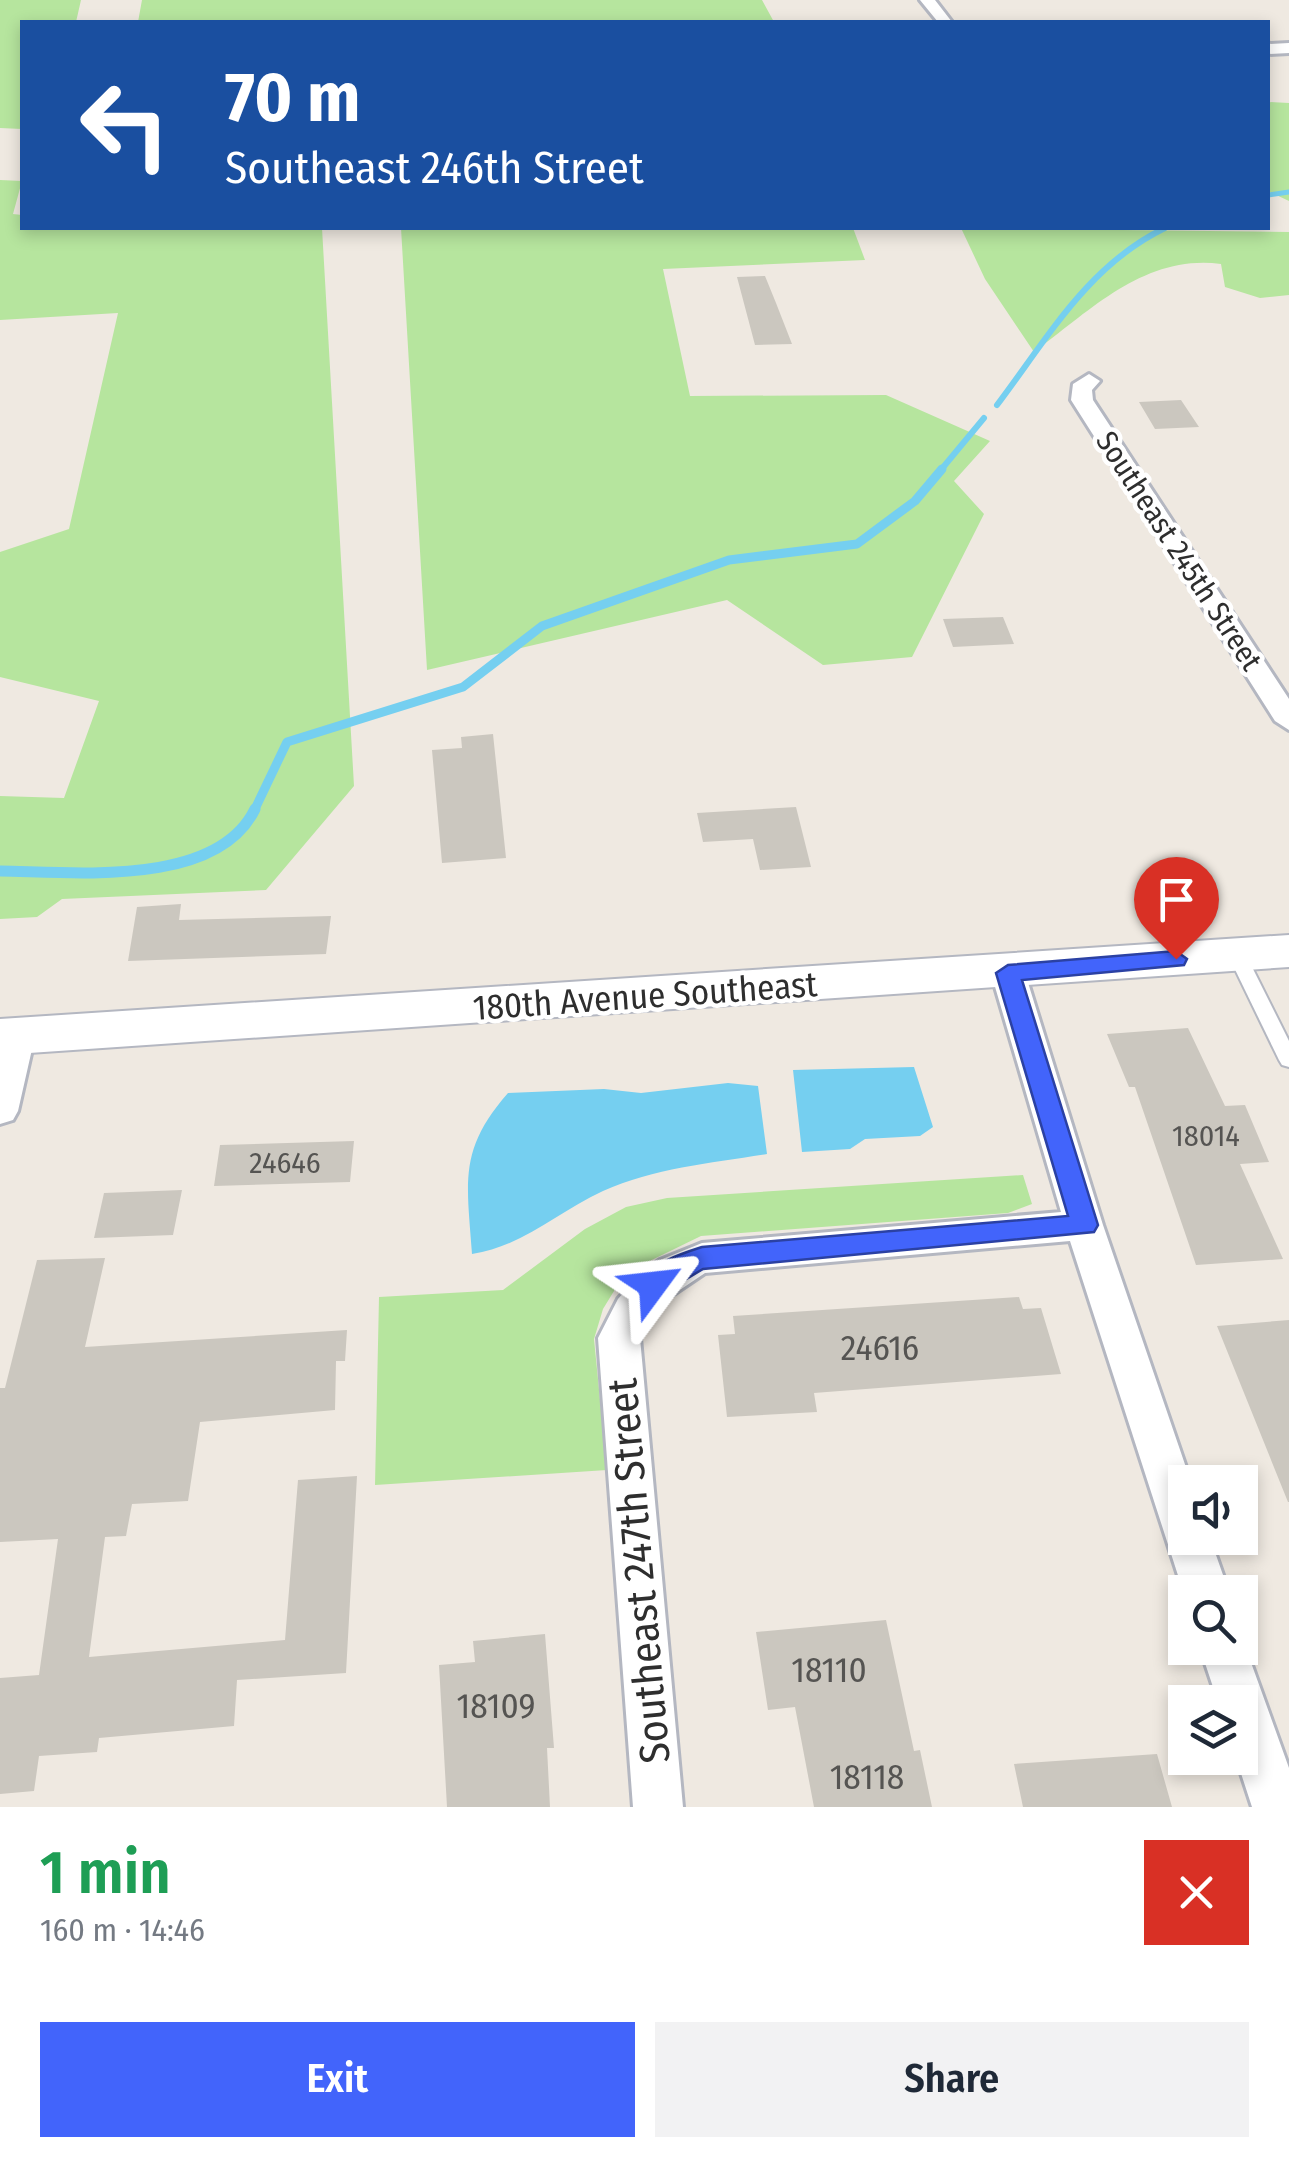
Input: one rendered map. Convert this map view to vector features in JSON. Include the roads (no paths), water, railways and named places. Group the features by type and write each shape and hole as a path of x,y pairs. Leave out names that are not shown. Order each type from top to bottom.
{"street":[{"path":"927,0 943,20"},
{"name":"Southeast 245th Street","path":"1090,381 1081,389 1082,400 1289,721"},
{"name":"180th Avenue Southeast","path":"8,1037 1289,952"},
{"path":"1008,973 1084,1225 1168,1479"},
{"path":"0,1111 8,1037"},
{"name":"Southeast 247th Street","path":"658,1807 620,1338 630,1310 653,1285 680,1265 702,1258 1084,1225"},
{"path":"1230,1665 1277,1807"}],"lane":[{"path":"1237,955 1289,1060"}],"water":[{"path":"914,1067 933,1127 920,1136 865,1139 850,1149 802,1152 793,1070"},
{"path":"728,1083 758,1086 767,1154 684,1167 623,1183 586,1199 508,1244 472,1254 468,1186 473,1150 492,1113 508,1093 604,1089 641,1093"}],"waterway":[{"path":"1270,195 1289,192"},
{"path":"997,405 1091,283 1113,262 1162,230"},
{"path":"940,471 984,418"},
{"path":"255,809 287,742 463,687 542,626 729,560 857,544 915,501 942,469"},
{"path":"0,871 103,873 177,864 210,852 236,834 255,809"}]}
